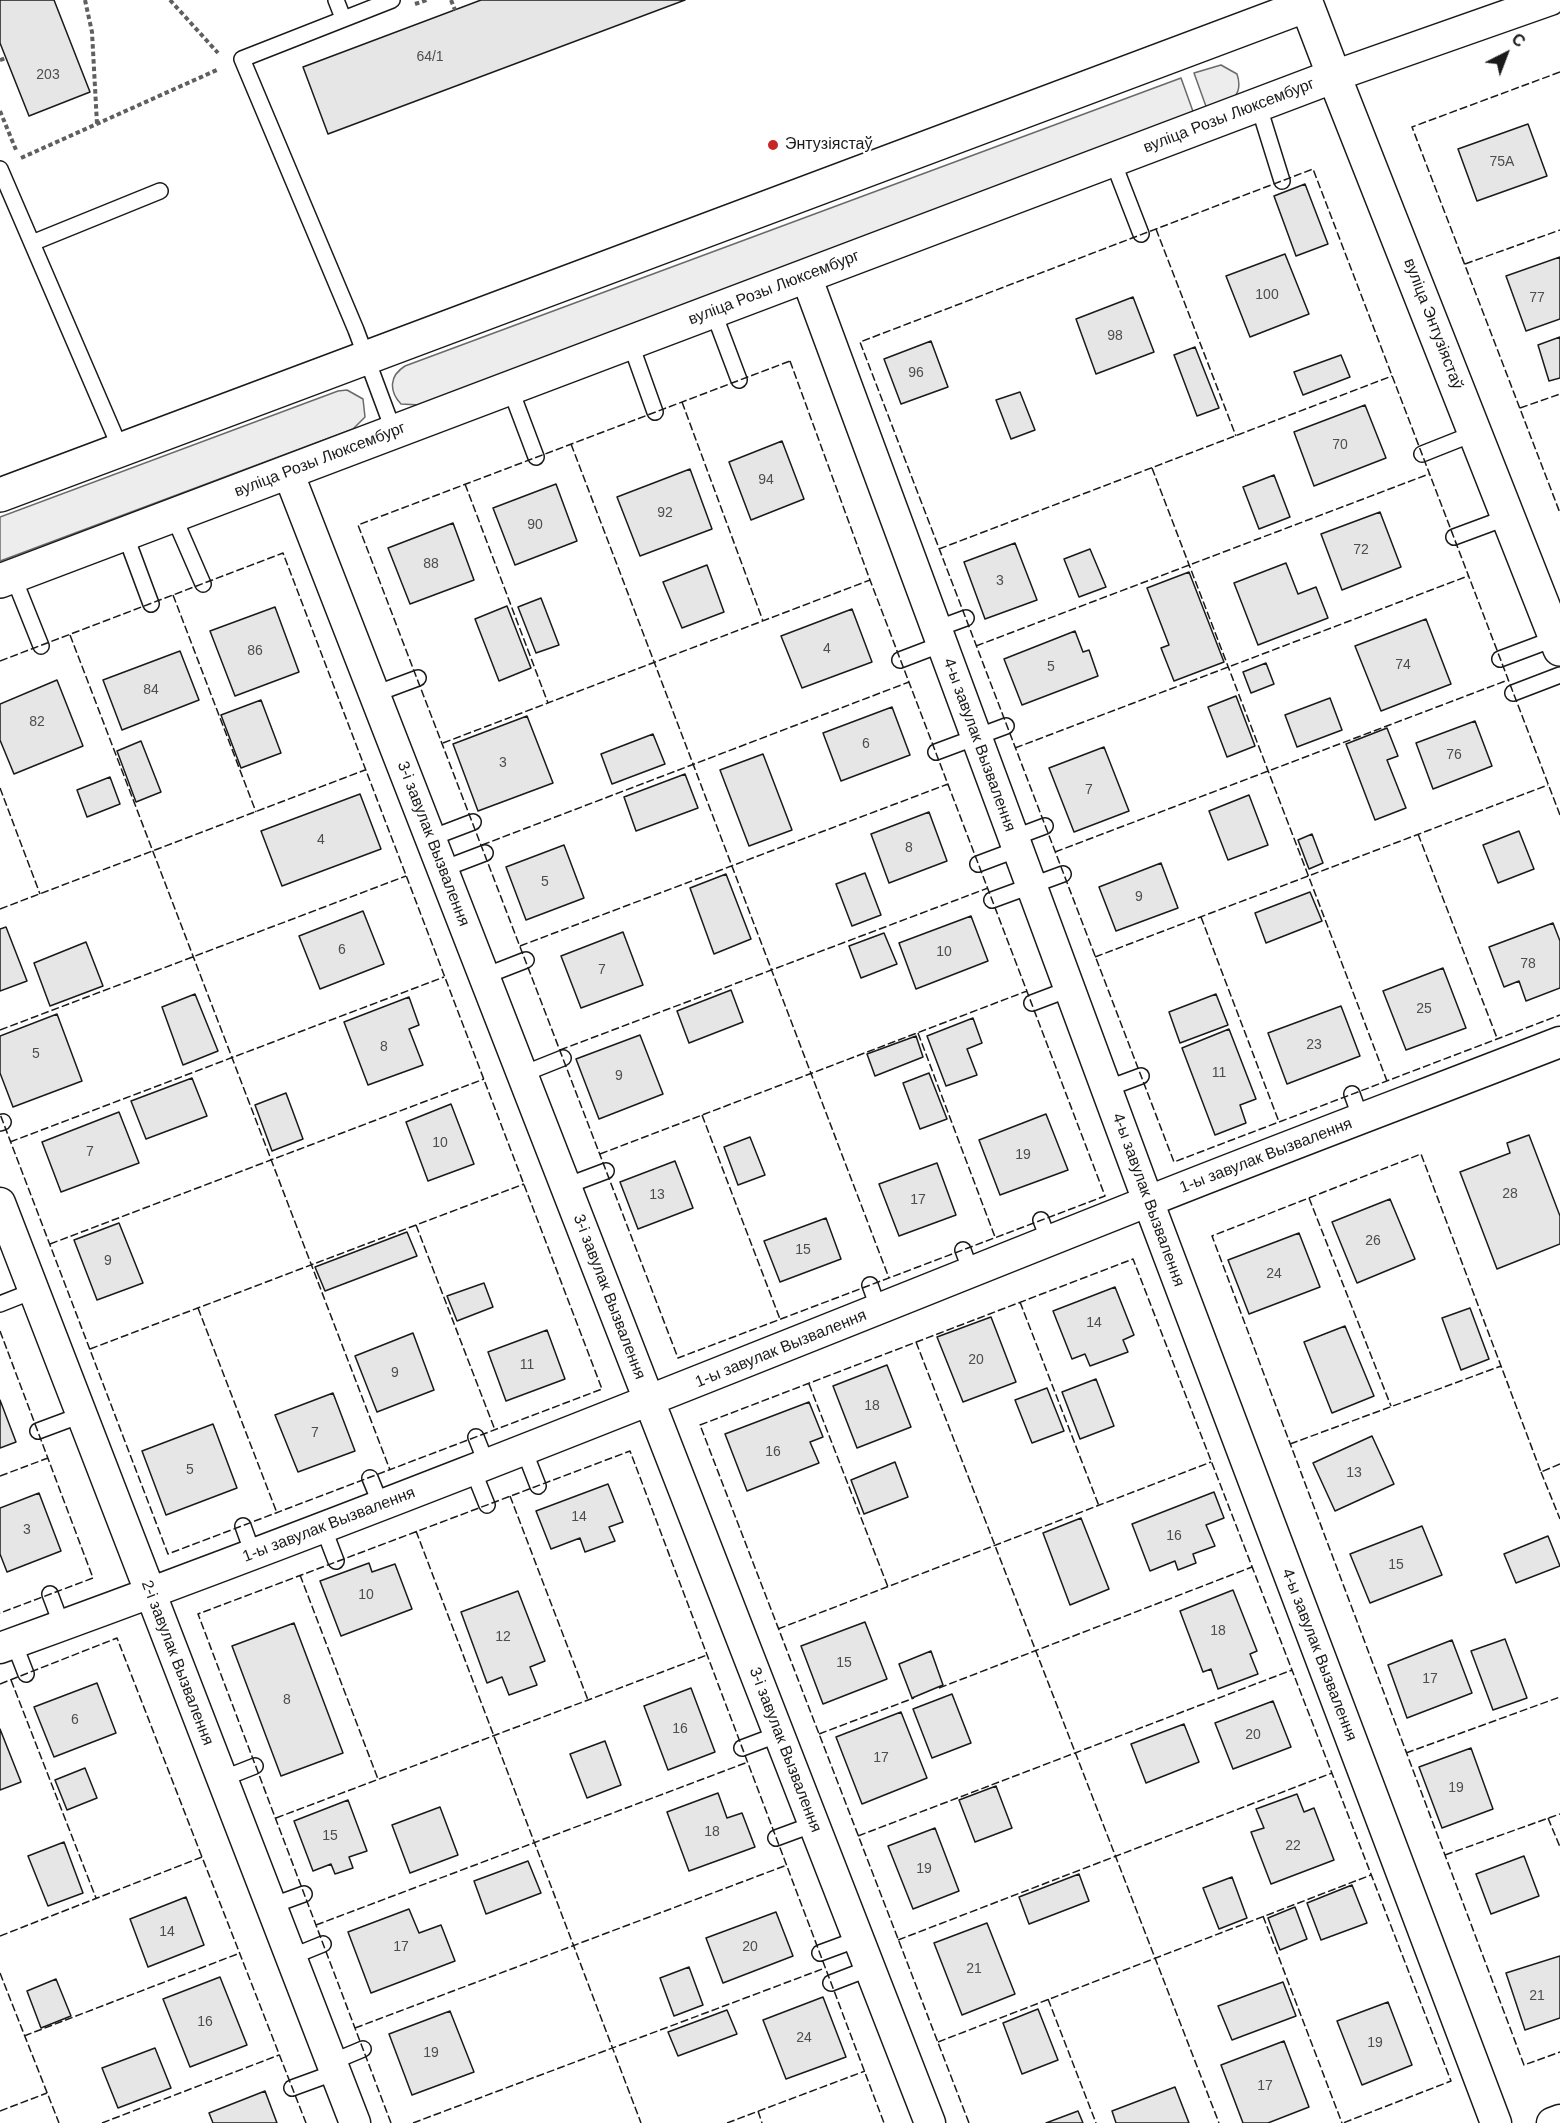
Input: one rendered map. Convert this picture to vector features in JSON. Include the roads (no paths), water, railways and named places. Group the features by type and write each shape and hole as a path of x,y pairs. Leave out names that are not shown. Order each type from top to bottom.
{"main road":[{"name":"вуліца Энтузіястаў","path":"1306,3 1558,643"},
{"path":"0,495 1306,3"},
{"name":"вуліца Розы Люксембург","path":"6,579 1334,76"}],"street":[{"name":"вуліца Розы Люксембург","path":"1334,76 1550,0"},
{"name":"4-ы завулак Вызвалення","path":"806,276 1106,1089 1496,2123"},
{"name":"3-і завулак Вызвалення","path":"288,472 930,2123"},
{"name":"1-ы завулак Вызвалення","path":"7,1646 150,1594 650,1402 875,1297 1045,1231 1148,1201 1357,1106 1560,1042"},
{"name":"2-і завулак Вызвалення","path":"0,1203 355,2123"},
{"path":"1552,2123 1560,2120"}],"lane":[{"path":"336,0 343,18"},
{"path":"392,0 235,62 366,358 394,432"},
{"path":"1258,104 1282,181"},
{"path":"1112,159 1142,234"},
{"path":"0,169 121,450"},
{"path":"32,243 160,191"},
{"path":"713,311 739,380"},
{"path":"630,342 655,412"},
{"path":"510,388 536,458"},
{"path":"1422,454 1475,433"},
{"path":"173,515 203,584"},
{"path":"1454,537 1508,517"},
{"path":"125,534 151,604"},
{"path":"6,579 41,646"},
{"path":"900,660 966,618"},
{"path":"1500,659 1558,643"},
{"path":"1513,693 1560,675"},
{"path":"375,694 418,678"},
{"path":"936,752 1006,726"},
{"path":"431,838 473,822"},
{"path":"978,864 1045,826"},
{"path":"443,868 484,853"},
{"path":"992,900 1063,874"},
{"path":"485,976 526,960"},
{"path":"1032,1003 1069,989"},
{"path":"523,1074 563,1059"},
{"path":"1106,1089 1141,1076"},
{"path":"566,1186 606,1171"},
{"path":"0,1304 33,1291"},
{"path":"38,1431 81,1415"},
{"path":"476,1437 487,1505"},
{"path":"524,1450 538,1485"},
{"path":"370,1478 381,1505"},
{"path":"243,1526 253,1554"},
{"path":"323,1527 336,1562"},
{"path":"50,1594 62,1626"},
{"path":"7,1646 26,1674"},
{"path":"742,1748 779,1734"},
{"path":"222,1779 255,1766"},
{"path":"776,1838 814,1824"},
{"path":"271,1906 304,1894"},
{"path":"820,1953 858,1939"},
{"path":"291,1957 323,1944"},
{"path":"831,1983 870,1968"},
{"path":"292,2088 334,2067 363,2049"}],"place":[{"name":"Энтузіястаў","path":"773,145"}]}
